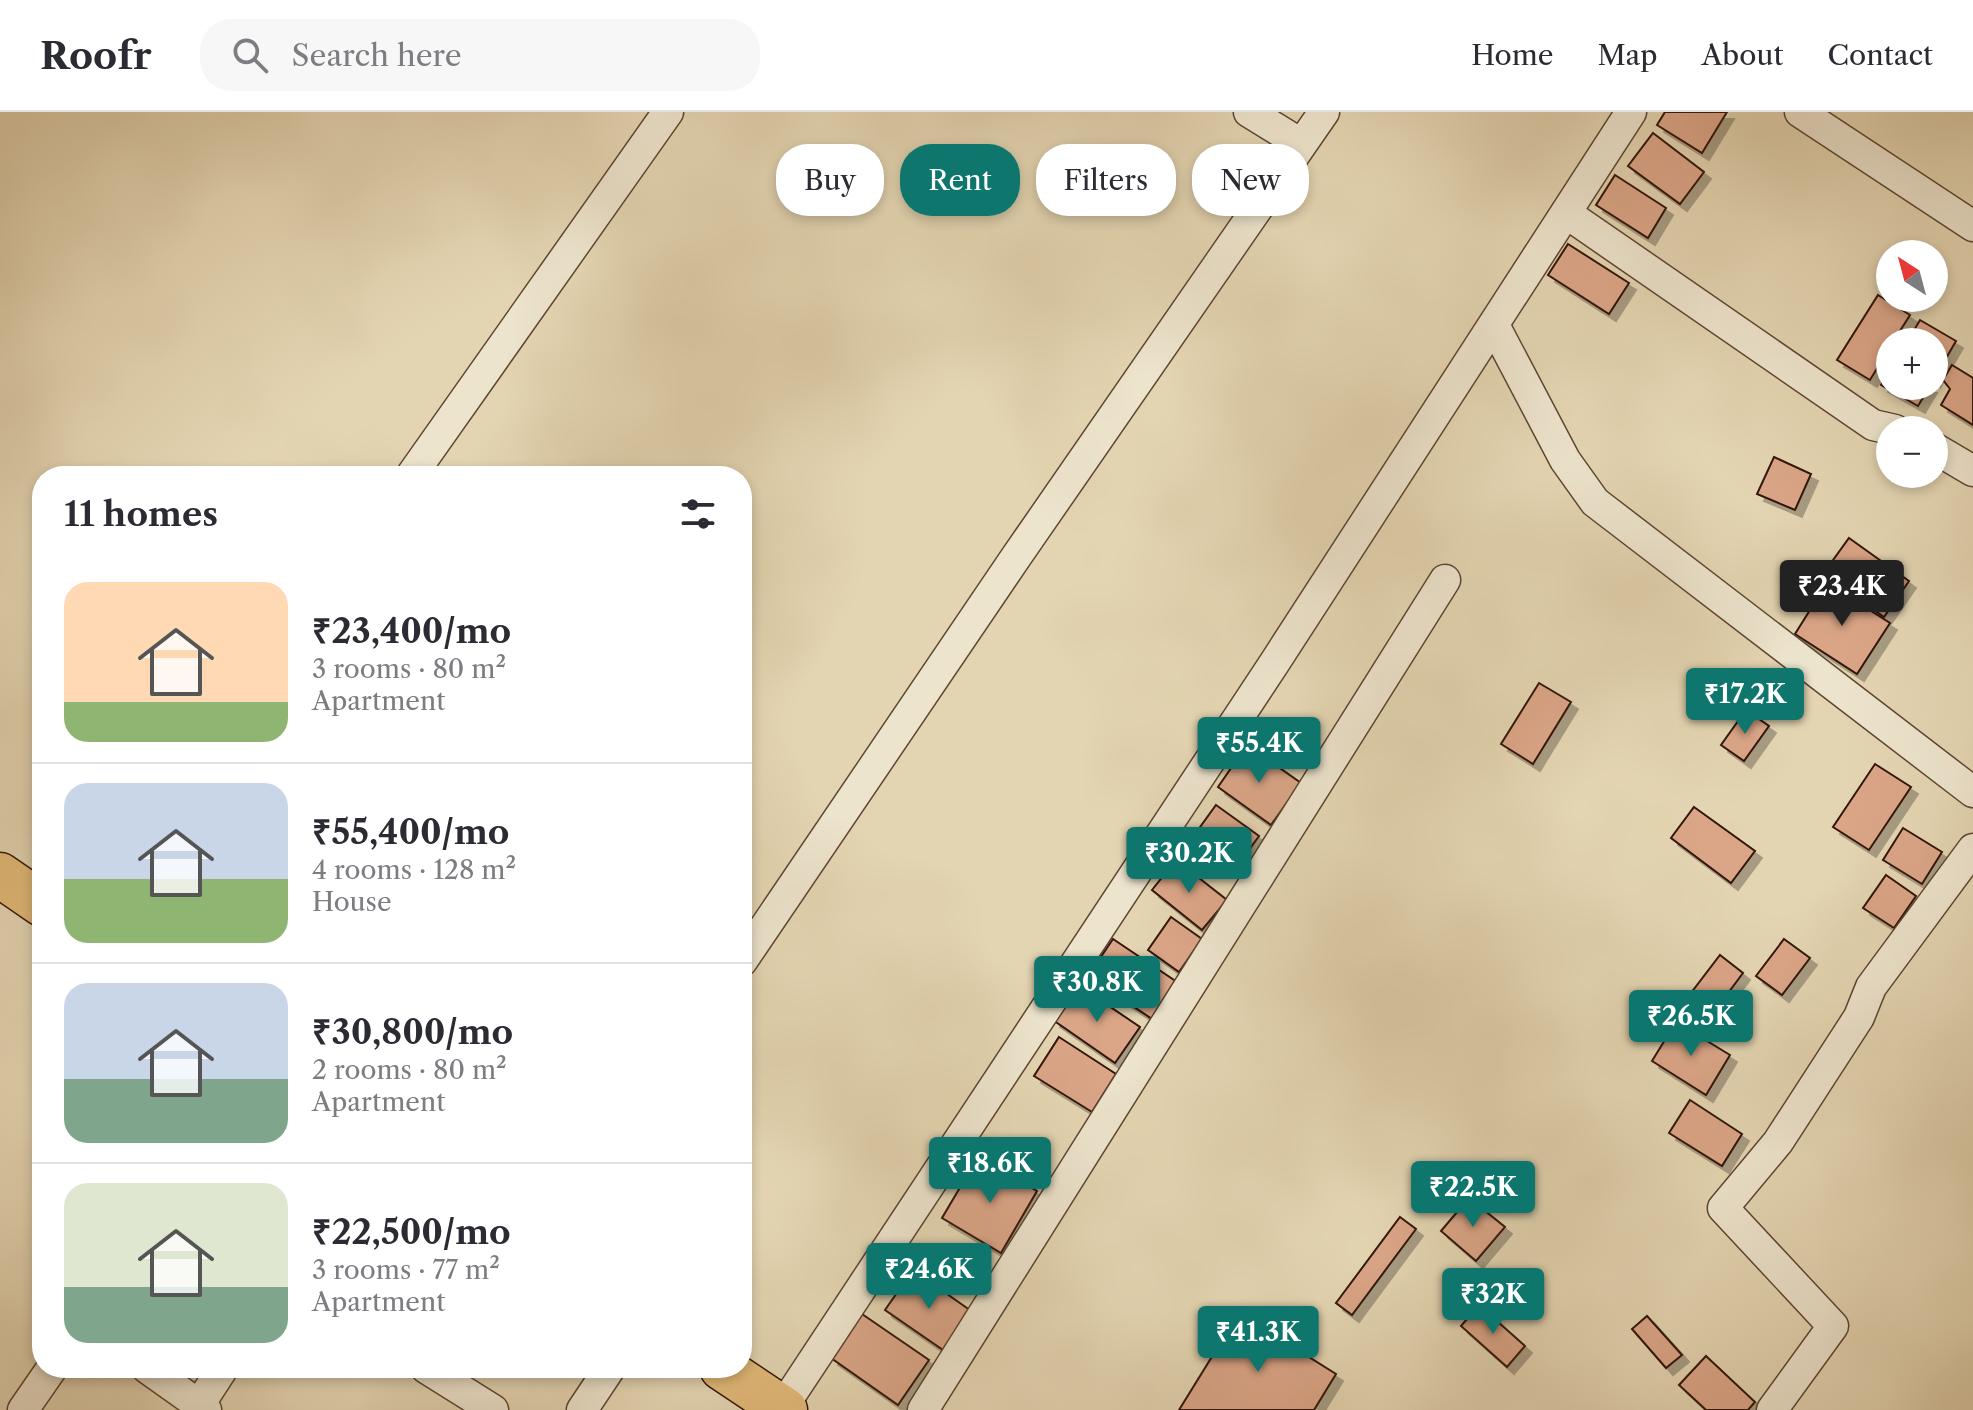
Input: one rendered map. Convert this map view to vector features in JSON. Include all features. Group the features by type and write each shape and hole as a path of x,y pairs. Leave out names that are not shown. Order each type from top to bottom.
{"main road":[{"path":"0,875 32,897"},
{"path":"737,1378 784,1409"}],"street":[{"path":"418,466 668,112"},
{"path":"1249,112 1301,144 1324,112"},
{"path":"784,1409 1631,112"},
{"path":"1800,112 1973,226"},
{"path":"1566,213 1876,426"},
{"path":"752,946 1251,216"},
{"path":"1494,325 1565,460 1595,502 1973,792"},
{"path":"1948,456 1973,471"},
{"path":"923,1410 1445,580"},
{"path":"1772,1410 1833,1326 1723,1208 1778,1142 1859,1017 1871,987 1973,849"},
{"path":"23,1410 45,1378"},
{"path":"161,1378 203,1408 218,1378"},
{"path":"442,1378 493,1410"},
{"path":"582,1410 603,1378"}],"building":[{"path":"1665,112 1727,112 1702,153 1657,125"},
{"path":"1653,133 1704,172 1680,204 1628,166"},
{"path":"1615,175 1666,208 1648,238 1596,205"},
{"path":"1568,244 1629,283 1609,314 1548,275"},
{"path":"1876,298 1876,312 1905,312 1910,315 1902,328 1876,328 1876,370 1870,380 1837,360"},
{"path":"1920,320 1934,328 1915,328"},
{"path":"1948,336 1956,341 1948,355"},
{"path":"1952,365 1973,378 1973,425 1941,405 1944,400 1948,400 1948,372"},
{"path":"1907,400 1922,400 1918,406"},
{"path":"1774,457 1811,474 1795,510 1757,494"},
{"path":"1849,538 1909,581 1884,617 1823,574"},
{"path":"1827,583 1890,623 1857,674 1795,634"},
{"path":"1539,683 1571,702 1533,764 1501,744"},
{"path":"1746,710 1769,726 1744,761 1721,745"},
{"path":"1247,745 1301,783 1271,825 1218,787"},
{"path":"1875,764 1911,787 1869,850 1833,827"},
{"path":"1216,805 1259,836 1233,872 1190,841"},
{"path":"1694,807 1755,851 1731,883 1671,838"},
{"path":"1903,828 1942,852 1922,884 1883,860"},
{"path":"1176,860 1227,900 1202,930 1152,890"},
{"path":"1886,875 1916,896 1894,928 1863,908"},
{"path":"1171,917 1202,939 1179,972 1148,950"},
{"path":"1113,939 1177,982 1152,1019 1088,976"},
{"path":"1784,939 1810,958 1782,995 1756,976"},
{"path":"1720,955 1743,973 1702,1028 1678,1010"},
{"path":"1078,985 1140,1027 1115,1063 1053,1020"},
{"path":"1676,1022 1730,1055 1706,1095 1652,1061"},
{"path":"1059,1037 1116,1074 1092,1112 1034,1076"},
{"path":"1690,1100 1742,1134 1722,1166 1669,1133"},
{"path":"978,1157 1037,1191 1001,1253 942,1218"},
{"path":"1469,1198 1505,1227 1476,1261 1441,1231"},
{"path":"1400,1217 1416,1229 1352,1315 1336,1303"},
{"path":"913,1270 974,1313 946,1352 885,1310"},
{"path":"1479,1305 1525,1346 1507,1367 1461,1326"},
{"path":"1239,1313 1336,1374 1314,1410 1179,1410"},
{"path":"862,1314 929,1360 898,1405 831,1358"},
{"path":"1647,1316 1682,1355 1666,1368 1632,1329"},
{"path":"1706,1356 1755,1402 1748,1410 1706,1410 1679,1385"}]}
